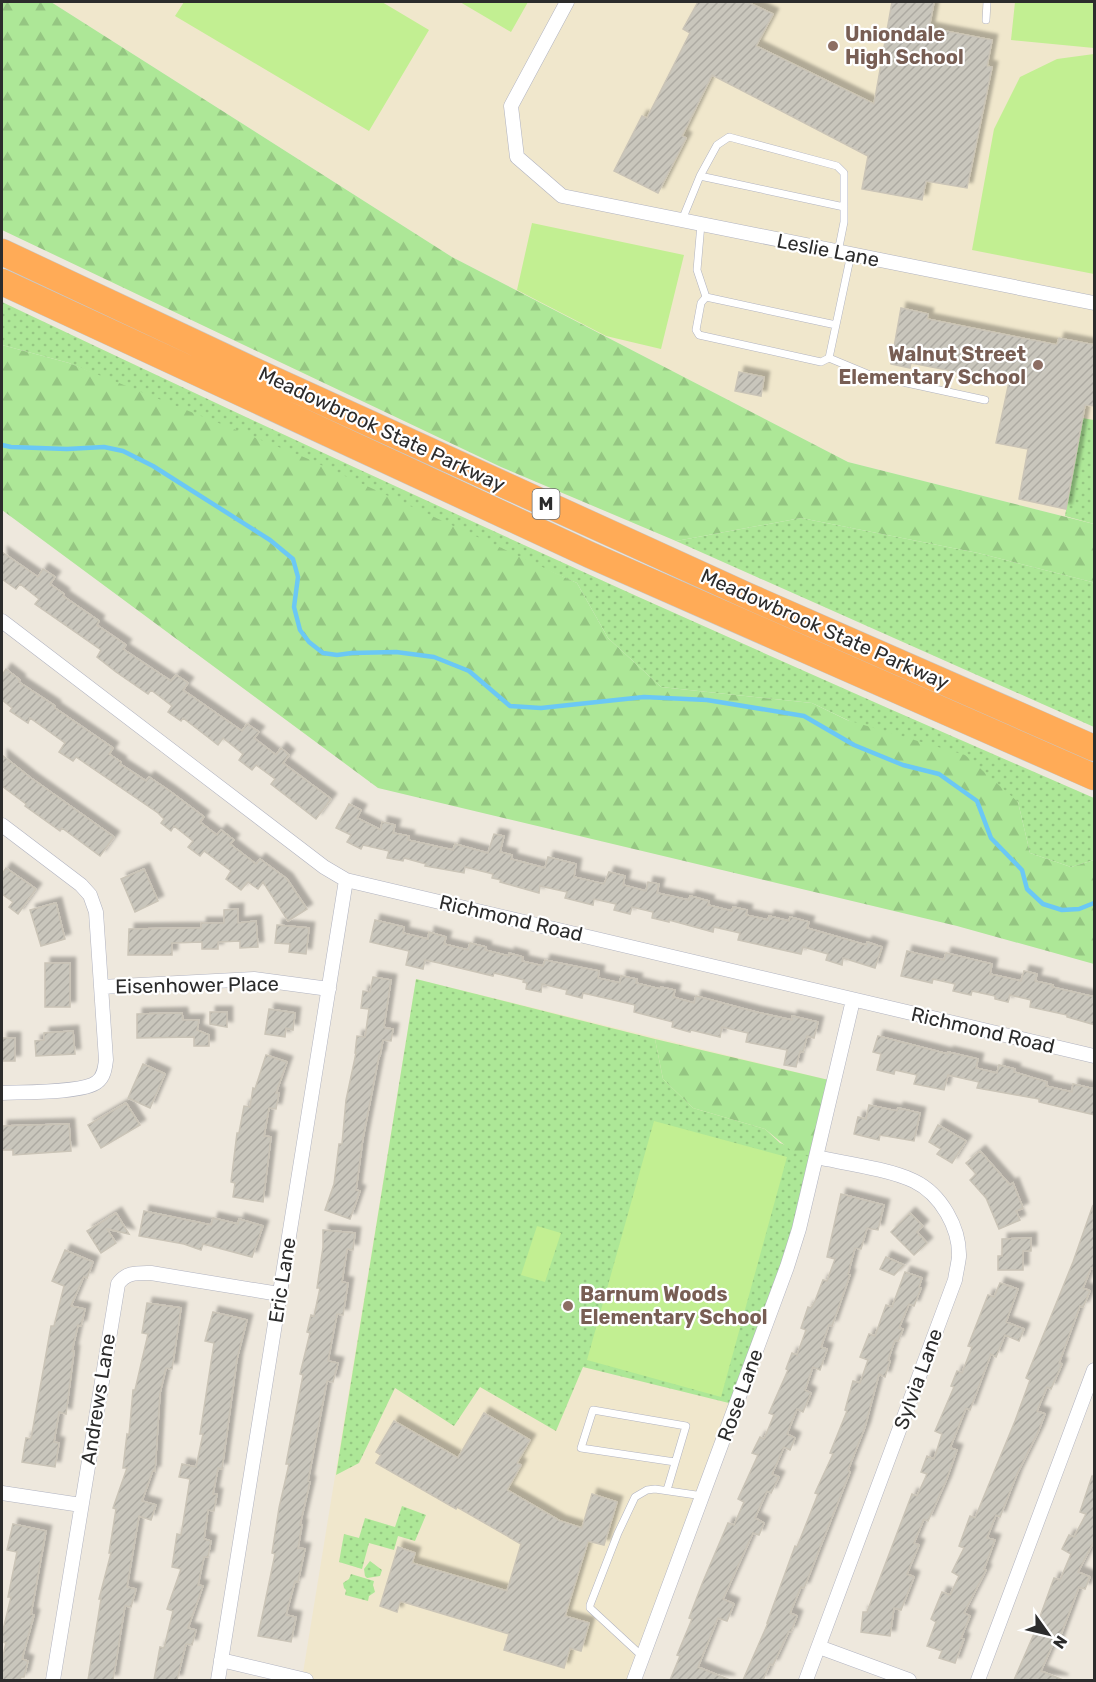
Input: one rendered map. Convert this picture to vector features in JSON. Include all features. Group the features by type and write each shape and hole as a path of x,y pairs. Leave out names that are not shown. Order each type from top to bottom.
{"highway":[{"name":"Meadowbrook State Parkway","path":"2,252 748,596 1095,748"},
{"name":"Meadowbrook State Parkway","path":"2,282 590,555 1095,777"}],"street":[{"name":"Leslie Lane","path":"567,2 511,106 518,157 562,196 1095,303"},
{"name":"Richmond Road","path":"2,621 324,867 346,880 1095,1056"},
{"path":"2,825 81,885 90,895 96,912 106,1060 100,1080 90,1086 2,1093"},
{"name":"Eric Lane","path":"218,1680 346,880"},
{"name":"Eisenhower Place","path":"101,987 254,979 329,989"},
{"name":"Rose Lane","path":"634,1680 788,1267 853,999"},
{"name":"Sylvia Lane","path":"806,1680 955,1280 959,1258 952,1223 941,1204 926,1188 899,1176 816,1157"},
{"name":"Andrews Lane","path":"53,1680 115,1295 123,1278 130,1274 151,1272 279,1294"},
{"path":"978,1680 1095,1370"},
{"path":"2,1492 81,1505"},
{"path":"819,1647 909,1680"},
{"path":"221,1660 306,1680"}],"lane":[{"path":"986,20 987,2"},
{"path":"682,220 700,176 717,145 729,137 837,166 844,173 844,253 836,325 828,358 821,362 699,335 696,330 701,303 706,297"},
{"path":"700,176 844,207"},
{"path":"701,224 697,270 706,297"},
{"path":"706,297 836,325"},
{"path":"828,358 870,375 985,400"},
{"path":"667,1491 686,1426 593,1410 581,1448 675,1462"},
{"path":"643,1657 590,1608 590,1605 618,1533 635,1497 647,1490 703,1496"}],"shaded area":[{"path":"51,2 1094,2 1094,524 848,462 452,257"},
{"name":"Barnum Woods Elementary School","path":"416,979 833,1081 816,1157 634,1680 302,1679"}],"green space":[{"path":"2,2 51,2 452,257 848,462 1094,524 1094,585 1092,582 978,553 801,518 676,541 501,467 2,230"},
{"path":"184,2 382,2 429,30 369,131 175,16"},
{"path":"460,2 528,2 511,32"},
{"path":"1015,2 1094,2 1094,48 1011,40"},
{"path":"1094,54 1094,274 972,250 994,129 1020,77 1057,59"},
{"path":"532,223 684,255 661,349 606,336 517,290"},
{"path":"2,302 546,555 1094,798 1094,860 1071,867 1030,853 1018,802 812,703 661,687 608,638 577,583 69,363 2,345"},
{"path":"2,345 69,363 306,458 577,583 608,638 661,687 812,703 847,720 965,755 1018,802 1030,853 1071,867 1094,860 1094,964 957,926 378,788 2,510"},
{"path":"1082,418 1094,420 1094,524 1065,516"},
{"path":"801,518 978,553 1092,582 1094,585 1094,727 676,541"},
{"path":"416,979 655,1039 663,1079 693,1108 765,1129 780,1143 816,1157 737,1405 583,1367 556,1431 480,1387 454,1426 395,1388 359,1463 336,1475"},
{"path":"655,1039 833,1081 816,1157 793,1152 765,1129 693,1108 663,1079"},
{"path":"654,1121 787,1157 721,1397 587,1360"},
{"path":"537,1226 561,1233 545,1282 521,1275"},
{"path":"402,1506 426,1515 415,1541 398,1536 394,1550 369,1543 362,1569 339,1562 344,1534 359,1538 365,1518 395,1527"},
{"path":"370,1561 382,1570 380,1576 367,1578 365,1576 364,1569"},
{"path":"351,1574 374,1581 375,1592 369,1596 368,1601 345,1595 346,1590 343,1583 349,1579"}],"building":[{"path":"698,2 747,2 773,14 756,46 874,104 892,2 934,2 929,28 992,40 987,66 992,67 967,188 926,181 922,200 862,189 868,156 712,75 682,136 686,138 658,193 614,171 642,116 647,118 690,33 683,29"},
{"path":"901,308 928,314 927,319 1057,345 1059,338 1095,345 1095,406 1085,405 1066,509 1019,499 1028,449 996,443 1009,382 911,363 910,368 891,364"},
{"path":"739,372 764,377 761,396 735,391"},
{"path":"2,552 38,577 43,569 55,577 50,584 99,621 97,625 126,645 123,649 171,681 176,675 188,683 183,690 242,731 247,724 259,732 254,738 276,755 281,748 289,755 283,763 331,799 316,819 271,784 275,779 256,765 252,770 239,760 243,754 223,738 218,745 183,718 181,721 168,712 172,706 151,690 148,694 97,657 101,650 35,604 39,599 20,584 16,589 2,579"},
{"path":"6,669 20,680 19,682 113,748 109,754 121,762 120,764 146,781 149,777 171,792 204,817 200,822 217,835 221,830 234,840 230,844 256,864 260,859 287,879 307,909 288,921 263,882 258,889 248,882 241,890 226,879 231,871 204,851 200,856 188,847 193,841 174,826 171,831 161,823 164,819 158,813 76,757 73,761 59,752 65,743 30,718 28,723 10,711 12,708 2,700 2,675"},
{"path":"2,755 114,837 100,856 62,828 60,831 25,806 26,804 2,786"},
{"path":"349,804 361,810 357,818 381,830 382,822 395,825 393,833 409,836 408,840 453,850 455,844 488,853 494,834 504,836 500,852 512,855 511,859 545,868 548,857 576,864 574,877 604,884 609,872 625,876 623,885 646,891 648,882 659,884 657,893 689,900 690,896 709,901 708,905 732,911 733,907 747,910 746,915 768,920 769,916 789,921 790,917 809,922 807,928 866,945 867,942 882,947 875,968 843,958 842,965 826,960 828,954 803,947 801,954 738,940 740,933 714,927 713,932 669,920 669,922 652,918 653,912 632,907 630,914 614,910 616,904 594,899 593,905 565,898 567,892 540,886 539,893 500,882 501,880 492,878 493,874 465,867 464,873 425,866 426,864 404,858 403,861 387,858 389,851 363,845 361,849 347,842 351,835 336,828"},
{"path":"6,868 36,889 18,914 9,907 13,902 2,894 2,874"},
{"path":"144,869 158,901 135,912 121,879"},
{"path":"56,903 65,939 41,946 30,910"},
{"path":"238,909 238,923 256,921 258,947 240,948 240,941 218,942 218,949 202,949 202,942 172,943 172,955 128,955 129,929 201,928 201,923 224,923 224,910"},
{"path":"375,920 404,927 403,933 428,939 429,932 446,937 444,944 468,950 470,943 486,947 485,950 523,957 522,961 543,966 545,960 599,971 598,978 620,983 621,976 637,979 636,983 675,990 673,997 694,1003 696,996 792,1020 792,1016 818,1022 814,1038 807,1036 796,1067 784,1065 787,1050 746,1042 748,1033 722,1027 720,1037 691,1030 690,1032 672,1027 673,1022 634,1012 635,1005 583,993 582,998 566,994 567,990 542,984 541,992 526,989 527,983 523,982 524,980 494,973 493,976 425,960 423,969 406,965 409,951 370,942"},
{"path":"277,925 309,928 306,954 289,952 290,944 275,943"},
{"path":"907,951 944,960 946,953 992,964 990,974 1021,981 1024,971 1037,974 1035,981 1095,997 1095,1025 1067,1017 1067,1015 1030,1007 1031,1000 1010,995 1008,1002 995,999 995,996 972,991 971,995 953,991 955,984 933,979 932,983 901,976"},
{"path":"45,963 70,963 70,1007 45,1007"},
{"path":"373,977 391,980 384,1026 393,1029 391,1041 383,1040 379,1056 363,1138 356,1190 360,1191 350,1219 325,1210 334,1184 339,1144 342,1144 346,1100 356,1053 357,1036 365,1037 369,1009 361,1008 363,991 370,992"},
{"path":"269,1009 295,1013 293,1030 286,1028 285,1037 265,1034"},
{"path":"210,1012 227,1012 227,1027 210,1024"},
{"path":"182,1013 183,1020 199,1020 197,1030 209,1035 209,1046 194,1046 194,1037 137,1038 137,1014"},
{"path":"73,1031 75,1054 36,1056 35,1041 44,1040 44,1033"},
{"path":"878,1036 948,1054 948,1052 978,1059 976,1068 997,1073 999,1065 1015,1069 1014,1072 1047,1082 1046,1086 1072,1092 1073,1084 1095,1089 1095,1115 1039,1102 1039,1099 977,1088 979,1082 948,1075 944,1090 914,1084 917,1075 895,1070 894,1074 877,1070 881,1054 873,1052"},
{"path":"2,1038 15,1038 15,1061 2,1061"},
{"path":"266,1055 287,1062 276,1093 279,1093 276,1109 269,1108 264,1136 271,1137 263,1202 233,1197 235,1183 231,1182 237,1133 239,1133 244,1106 250,1107 253,1088 255,1089"},
{"path":"143,1064 165,1074 150,1108 128,1098"},
{"path":"126,1103 140,1125 101,1148 88,1125"},
{"path":"869,1105 920,1113 914,1141 880,1135 879,1140 854,1134 858,1117 866,1119"},
{"path":"69,1124 71,1151 13,1155 13,1150 2,1150 2,1126"},
{"path":"938,1125 966,1141 952,1163 937,1154 941,1149 929,1142"},
{"path":"980,1151 1010,1185 1013,1183 1023,1208 1016,1211 1020,1220 999,1229 986,1198 970,1180 976,1174 966,1163"},
{"path":"841,1194 884,1205 878,1230 867,1228 861,1249 855,1248 848,1274 850,1275 832,1326 829,1325 821,1347 827,1349 820,1370 813,1367 805,1390 811,1393 803,1412 797,1409 787,1434 795,1438 790,1450 784,1447 772,1474 779,1477 771,1493 767,1491 755,1518 764,1523 759,1535 753,1533 723,1599 734,1604 727,1621 718,1618 698,1667 730,1680 670,1680 680,1656 677,1655 692,1619 689,1618 702,1584 728,1523 734,1525 744,1502 738,1499 758,1455 752,1453 760,1437 764,1439 774,1415 769,1413 788,1370 786,1369 792,1353 797,1355 806,1330 801,1328 808,1307 811,1308 815,1301 823,1280 827,1281 835,1259 827,1257"},
{"path":"1093,1205 1095,1269 1091,1268 1083,1288 1090,1291 1083,1307 1080,1306 1059,1363 1062,1364 1051,1389 1047,1387 1037,1411 1045,1414 1039,1430 1017,1474 1000,1517 996,1515 987,1538 995,1540 984,1569 986,1570 964,1613 970,1616 961,1638 964,1639 955,1663 939,1658 942,1651 927,1646 936,1622 931,1619 942,1592 950,1595 959,1576 952,1572 964,1548 959,1546 970,1516 975,1518 1015,1421 1030,1380 1026,1378 1073,1262"},
{"path":"144,1211 211,1225 213,1218 238,1224 239,1219 263,1226 252,1257 203,1244 201,1250 184,1244 139,1236"},
{"path":"116,1213 129,1234 107,1229 116,1243 101,1253 87,1231"},
{"path":"910,1213 923,1226 917,1232 927,1243 914,1255 891,1232"},
{"path":"323,1230 355,1233 353,1250 347,1249 342,1282 348,1283 343,1315 337,1314 328,1361 338,1363 333,1382 327,1381 308,1481 310,1482 300,1525 302,1525 298,1548 305,1549 298,1582 295,1581 286,1615 296,1617 291,1642 258,1636 275,1554 272,1553 279,1508 289,1464 286,1464 303,1375 300,1374 310,1333 307,1332 311,1315 314,1316 320,1288 317,1288"},
{"path":"1031,1238 1031,1251 1023,1251 1023,1270 998,1270 998,1256 1002,1256 1002,1239"},
{"path":"65,1250 93,1262 71,1306 85,1309 81,1326 78,1325 72,1351 74,1351 66,1414 59,1412 54,1442 59,1443 55,1467 22,1462 26,1438 31,1439 51,1326 54,1326 64,1286 52,1281"},
{"path":"886,1257 904,1265 894,1275 880,1269"},
{"path":"905,1272 922,1278 919,1287 921,1288 914,1306 909,1304 899,1328 903,1329 898,1341 895,1340 885,1377 879,1374 865,1427 848,1470 850,1472 804,1588 801,1587 790,1613 797,1616 791,1632 789,1631 773,1665 770,1664 763,1680 743,1680 768,1623 795,1546 797,1547 818,1494 815,1493 833,1454 830,1453 847,1411 845,1410 853,1381 860,1383 868,1360 860,1357 869,1334 875,1336 886,1305 892,1307"},
{"path":"1000,1283 1018,1289 1006,1322 1024,1329 1019,1341 1005,1335 996,1357 991,1354 970,1410 966,1408 950,1448 957,1450 946,1481 928,1521 924,1519 914,1543 919,1545 907,1574 914,1577 901,1610 894,1608 890,1636 861,1632 863,1612 867,1612 912,1494 917,1496 927,1474 921,1472 927,1456 934,1459 942,1434 935,1431 954,1387 951,1386 957,1371 962,1373 972,1347 968,1346 988,1295 994,1297"},
{"path":"147,1303 181,1308 172,1369 166,1368 160,1393 155,1471 153,1470 142,1501 156,1505 151,1520 139,1516 127,1587 136,1589 131,1607 125,1606 113,1680 88,1680 101,1599 99,1599 111,1553 109,1553 116,1509 113,1508 127,1468 123,1468 133,1390 135,1390 148,1334 142,1333"},
{"path":"213,1312 247,1320 237,1359 222,1469 218,1468 213,1494 217,1494 214,1511 208,1510 204,1539 211,1541 208,1557 204,1557 198,1585 203,1586 188,1628 196,1630 192,1645 186,1644 177,1680 154,1680 160,1647 164,1648 173,1611 167,1609 181,1569 172,1567 177,1534 181,1535 190,1479 179,1477 182,1464 196,1467 203,1434 200,1434 214,1343 205,1341"},
{"path":"484,1413 530,1440 517,1463 521,1465 507,1490 560,1521 582,1528 592,1494 617,1502 604,1545 588,1541 565,1616 589,1623 581,1651 570,1648 564,1668 504,1650 509,1634 400,1601 397,1612 380,1606 398,1547 415,1553 412,1563 507,1591 521,1544 376,1463 381,1455 376,1452 394,1421 458,1458"},
{"path":"1092,1476 1095,1476 1095,1539 1078,1572 1090,1577 1085,1589 1079,1587 1057,1645 1053,1644 1041,1671 1063,1680 1014,1680 1054,1578 1060,1580 1071,1554 1062,1549 1069,1535 1074,1537 1086,1514 1080,1512"},
{"path":"13,1524 46,1531 31,1614 34,1615 22,1659 28,1661 24,1677 20,1680 2,1680 2,1660 6,1643 2,1642 2,1634 11,1597 8,1597 17,1552 7,1550"}],"waterway":[{"path":"2,445 67,449 104,447 123,451 153,466 270,540 293,559 298,577 294,607 300,630 309,642 323,653 337,655 396,652 434,657 469,671 510,706 541,708 644,697 707,700 804,716 854,745 903,765 939,774 977,801 991,838 1022,870 1027,889 1043,904 1062,910 1079,909 1094,903"}],"place":[{"name":"Uniondale High School","path":"833,46"},
{"name":"Walnut Street Elementary School","path":"1038,365"},
{"name":"Barnum Woods Elementary School","path":"568,1306"}]}
